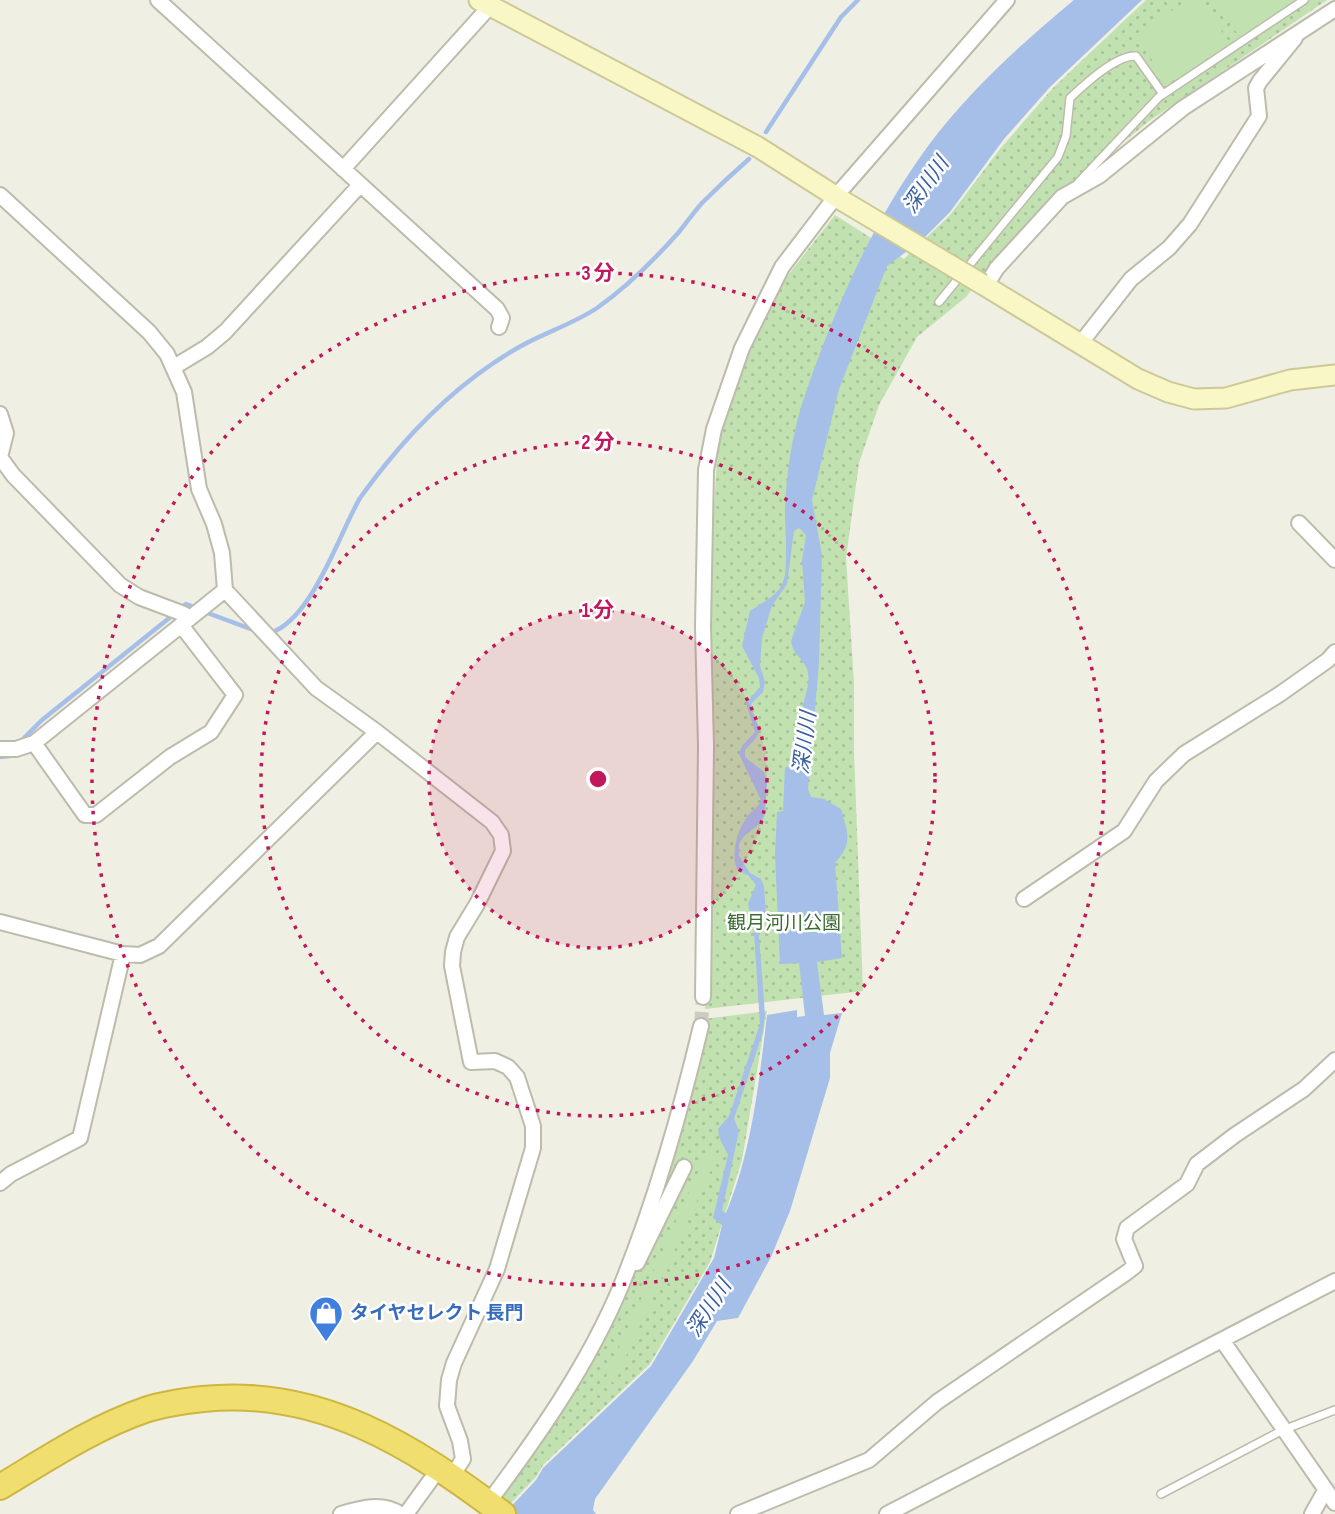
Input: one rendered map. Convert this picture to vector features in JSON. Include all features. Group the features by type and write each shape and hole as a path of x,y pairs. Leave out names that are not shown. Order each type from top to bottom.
{"highway":[{"path":"0,1487 88,1434 147,1409 219,1398 265,1399 292,1402 322,1410 396,1442 495,1509"}],"street":[{"path":"158,0 497,309 502,318 499,327"},
{"path":"704,997 706,746 703,627 706,470 714,429 742,348 782,267 1007,0"},
{"path":"343,169 483,14 484,3 758,147 1138,379 1168,392 1194,399 1226,398 1290,380 1335,375"},
{"path":"984,285 1031,229 1067,193 1099,176 1183,108 1335,9"},
{"path":"1080,344 1131,279 1169,248 1191,224 1259,116 1256,89 1260,81 1293,44 1297,33"},
{"path":"174,368 225,332 360,185"},
{"path":"0,195 149,332 167,354 184,392 199,489 214,524 222,553 225,590 316,688 492,822 501,835 503,851 457,937 452,966 471,1062 495,1061 508,1066 517,1077 533,1126 533,1148 497,1269 454,1363 449,1380 447,1406 460,1441 463,1459 444,1474 406,1514"},
{"path":"0,414 6,433 0,457 13,475 120,584 139,597 184,614 183,623 235,695 211,732 170,757 96,814 85,815 34,743"},
{"path":"1299,523 1335,560"},
{"path":"0,749 16,749 34,743 225,590"},
{"path":"1024,900 1124,831 1156,781 1184,754 1280,694 1328,660 1335,652"},
{"path":"0,922 123,954 140,955 159,946 377,732"},
{"path":"0,1183 11,1174 80,1138 123,954"},
{"path":"495,1509 596,1338 626,1272 663,1170 701,1026"},
{"path":"738,1514 869,1460 937,1402 1126,1273 1135,1266 1125,1239 1127,1228 1187,1184 1197,1164 1304,1089 1335,1060"},
{"path":"626,1272 638,1263 684,1167"},
{"path":"887,1514 1335,1282"},
{"path":"1222,1340 1335,1503"},
{"path":"1312,1514 1325,1491"},
{"path":"341,1514 375,1507 393,1509 400,1514"}],"lane":[{"path":"1067,193 1163,94 1218,60 1304,0"},
{"path":"939,302 1058,157 1066,136 1070,98 1088,81 1127,55 1136,55 1163,94"},
{"path":"1161,1493 1283,1430 1335,1410"}],"green space":[{"name":"観月河川公園","path":"1146,0 1327,0 1149,121 1054,197 983,274 966,297 917,337 879,405 859,463 846,558 854,683 863,991 705,1009 709,895 708,596 718,445 749,349 785,279 835,215 904,259 950,215 1000,149 1053,88"},
{"path":"1188,0 1201,0 1230,44 1168,84 1135,35"},
{"path":"1215,0 1298,0 1240,38"},
{"path":"767,1011 742,1160 710,1262 650,1364 543,1465 536,1477 510,1504 502,1497 561,1410 623,1291 704,1019"},
{"path":"708,1150 718,1155 614,1383 605,1379"}],"water":[{"name":"深川川","path":"1074,0 1142,0 1050,87 1004,139 950,212 922,240 887,266 839,389 812,500 822,555 819,662 808,789 811,797 824,799 841,809 847,838 845,850 835,863 842,958 817,962 824,1015 842,1013 830,1053 830,1078 790,1211 771,1257 738,1318 717,1321 693,1361 595,1499 593,1510 596,1514 504,1514 536,1480 543,1468 651,1366 714,1258 722,1225 713,1218 728,1155 718,1129 729,1116 760,1024 754,932 748,904 756,885 748,875 738,871 735,858 740,829 761,800 739,754 742,746 755,732 746,703 760,687 759,678 742,646 750,611 775,594 784,579 787,483 799,414 825,339 851,278 898,191 950,118 1010,56","holes":["799,528 806,535 802,561 805,602 791,641 793,649 807,669 807,691 798,755 796,761 785,768 783,811 777,812 775,855 780,964 799,963 805,1016 797,1017 797,1010 767,1015 748,1141 726,1213 722,1211 739,1131 734,1119 763,1032 765,1015 759,936 766,915 764,886 761,879 750,873 739,856 739,844 744,836 762,822 765,815 767,782 764,772 745,757 745,750 759,731 751,704 763,692 765,682 760,666 762,638 772,606 787,584 794,531"]}],"waterway":[{"path":"766,132 841,17 858,0"},
{"path":"270,633 285,625 299,611 323,574 360,498 379,472 431,414 483,370 530,341 588,314 619,291 679,232 702,203 749,159"},
{"path":"180,609 186,604 197,608"},
{"path":"205,612 256,631"},
{"path":"19,743 42,720 173,615"},
{"path":"0,757 10,756 12,753"}],"tunnel":[{"path":"701,1026 703,997"}],"place":[{"name":"タイヤセレクト 長門","path":"326,1343"}]}
